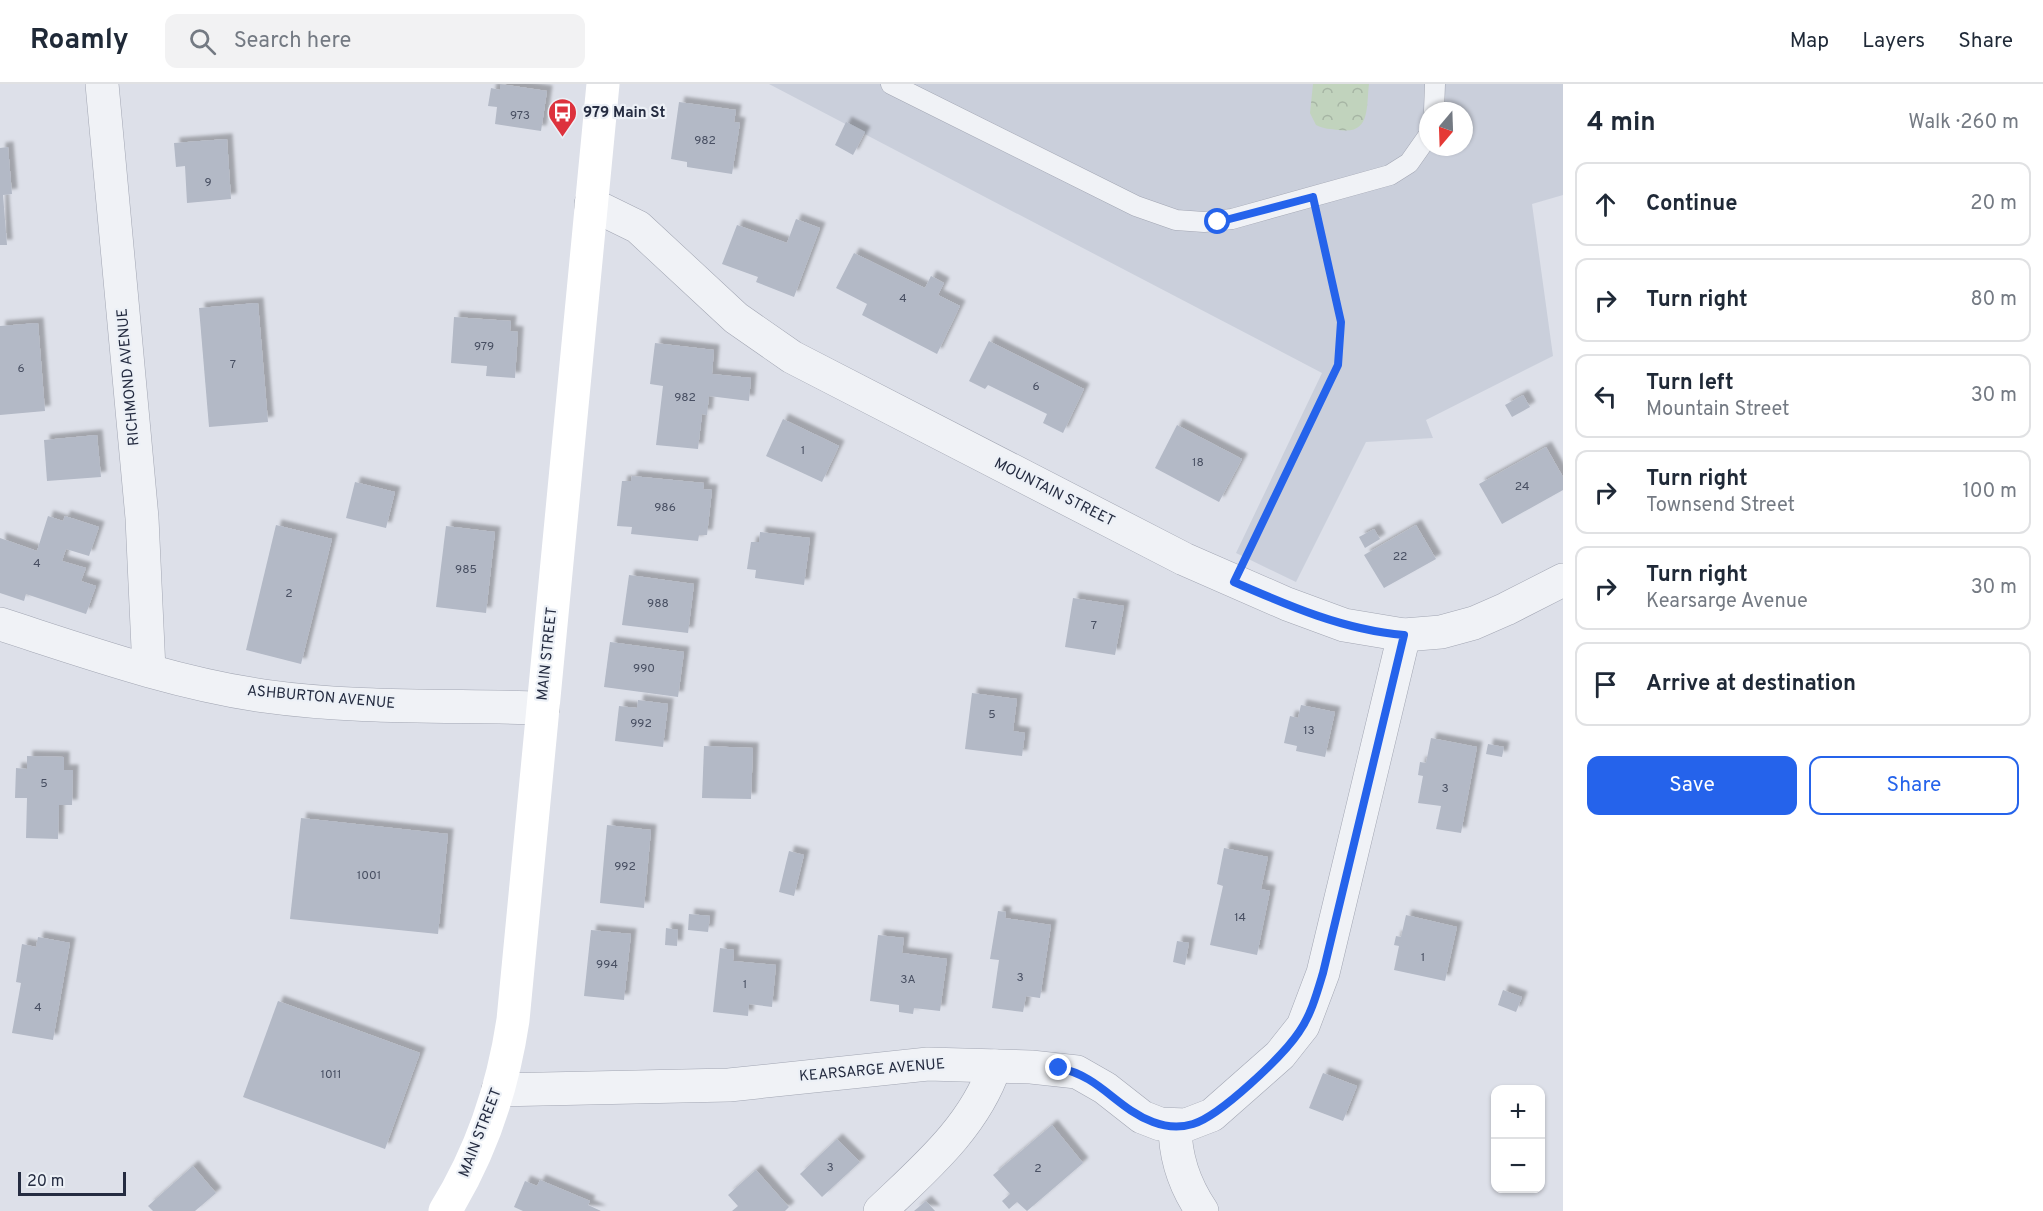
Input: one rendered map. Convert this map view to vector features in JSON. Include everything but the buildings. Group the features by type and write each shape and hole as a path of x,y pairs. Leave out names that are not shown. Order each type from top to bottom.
{"main road":[{"name":"MAIN STREET","path":"445,1211 480,1144 498,1090 513,1020 603,84"}],"street":[{"name":"RICHMOND AVENUE","path":"102,84 142,518 149,670"},
{"name":"MOUNTAIN STREET","path":"591,204 638,227 735,318 792,357 1089,511 1234,582 1310,614 1344,624 1404,635 1441,632 1474,623 1563,580"},
{"name":"ASHBURTON AVENUE","path":"0,624 149,670 220,688 284,698 543,708"},
{"path":"1202,1211 1193,1197 1176,1152 1175,1126 1195,1124 1212,1115 1280,1055 1298,1034 1307,1017 1323,973 1404,635"},
{"name":"KEARSARGE AVENUE","path":"498,1090 729,1085 928,1064 1059,1068 1077,1072 1104,1088 1142,1117 1160,1124 1175,1126"},
{"path":"880,1211 960,1131 977,1106 995,1066"}],"lane":[{"path":"891,84 1136,206 1162,216 1190,221 1218,222 1390,175 1414,158 1419,150"},
{"path":"1435,102 1436,84"}],"path":[{"path":"1234,582 1338,365 1341,322 1313,197"}],"shaded area":[{"path":"769,84 1563,84 1563,195 1532,204 1553,356 1426,420 1433,438 1366,442 1296,582 1236,553 1322,373"}],"green space":[{"path":"1313,84 1369,84 1367,110 1362,124 1349,130 1327,129 1316,125 1310,113"}],"place":[{"name":"979 Main St","path":"562,138"}],"route":[{"path":"1059,1068 1090,1078 1126,1107 1150,1121 1167,1126 1195,1124 1212,1115 1264,1070 1298,1034 1317,993 1323,973 1404,635 1371,631 1310,614 1234,582 1338,365 1341,349 1341,322 1313,197 1218,222"}]}
